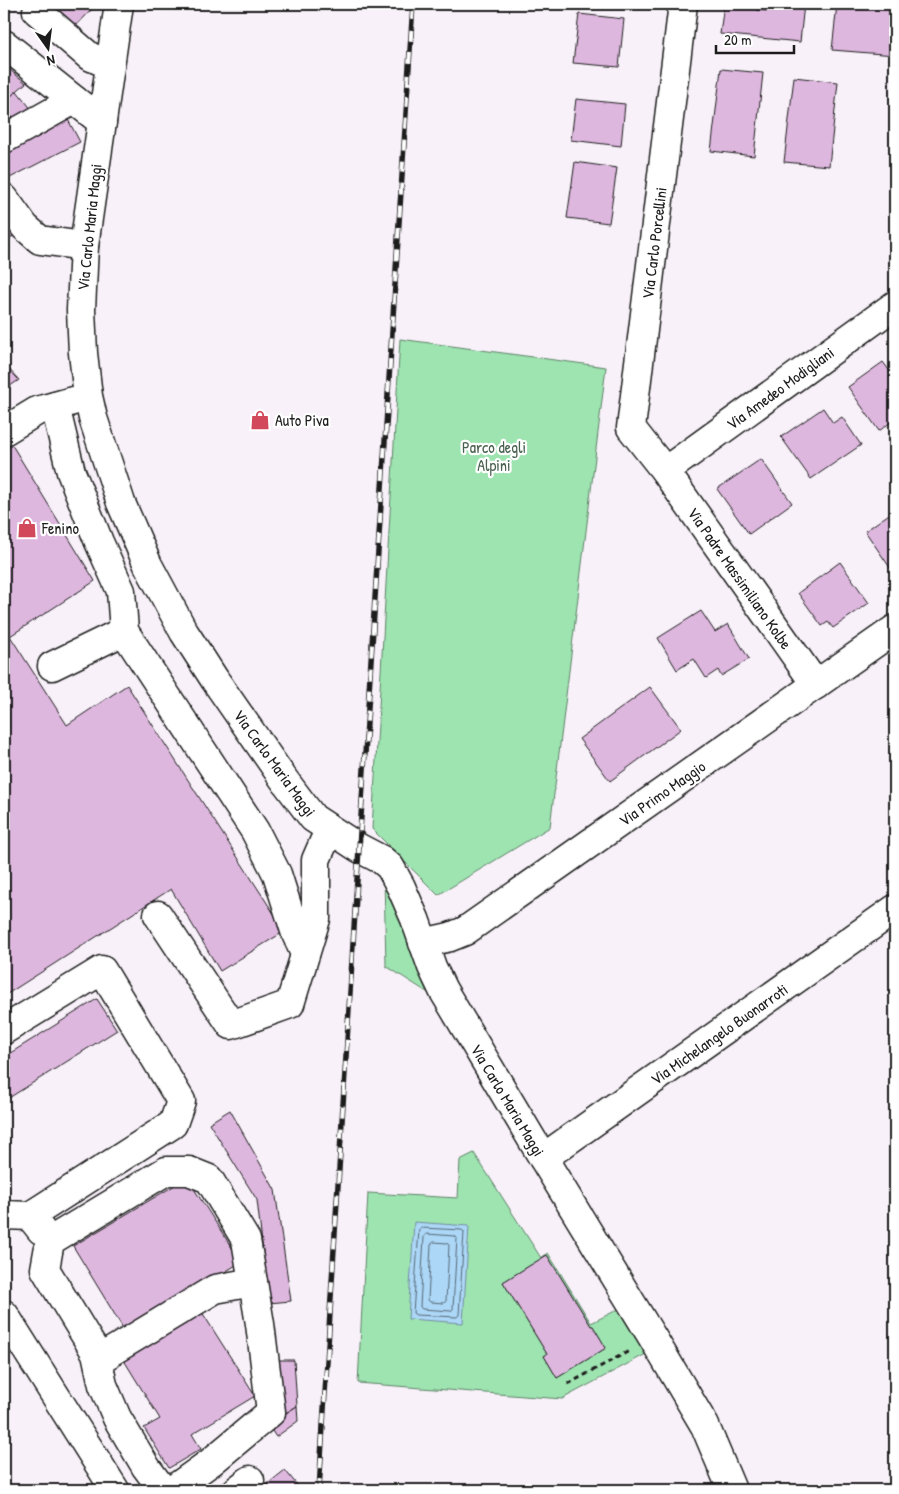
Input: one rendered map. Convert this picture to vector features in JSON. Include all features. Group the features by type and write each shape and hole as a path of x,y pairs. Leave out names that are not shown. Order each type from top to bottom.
{"street":[{"name":"Via Carlo Maria Maggi","path":"119,4 84,246 80,310 82,354 88,396 93,418 122,503 148,565 184,632 285,781 313,818 382,860 390,867 402,888 443,990 705,1426 732,1490"},
{"name":"Via Carlo Porcellini","path":"665,470 632,428 683,4"},
{"path":"37,11 89,56 110,65"},
{"path":"4,44 102,122"},
{"path":"4,139 74,100"},
{"path":"4,198 25,228 40,240 84,246"},
{"name":"Via Amedeo Modigliani","path":"665,470 895,305"},
{"path":"4,431 36,411 88,396"},
{"path":"55,406 71,472 121,591 124,630 255,831 277,874 296,934 305,954"},
{"name":"Via Padre Massimiliano Kolbe","path":"665,470 816,685"},
{"name":"Via Primo Maggio","path":"423,943 450,938 465,931 895,629"},
{"path":"52,666 124,630"},
{"path":"158,915 231,1025 290,1004 316,918 316,860 330,830"},
{"name":"Via Michelangelo Buonarroti","path":"543,1158 895,909"},
{"path":"4,1030 102,970 181,1101 173,1124 17,1216 50,1242"},
{"path":"163,1490 146,1467 117,1418 103,1385 96,1353 45,1269 50,1242 166,1171 189,1171 209,1179 246,1240 260,1324 271,1412 212,1462 172,1490"},
{"path":"99,1365 109,1353 215,1289 253,1282"},
{"path":"4,1314 115,1490"}],"path":[{"path":"568,1384 640,1345 654,1340"}],"green space":[{"name":"Parco degli Alpini","path":"400,339 606,367 550,827 438,895 372,829"},
{"path":"384,878 408,928 430,994 386,966"},
{"path":"474,1153 541,1258 548,1253 591,1323 619,1309 646,1354 562,1399 358,1383 368,1193 458,1198 460,1160","holes":["547,1255 591,1326 593,1326 606,1348 557,1378 544,1356 547,1354 503,1282"]}],"water":[{"path":"414,1222 469,1226 463,1323 408,1319"}],"building":[{"path":"42,4 97,4 71,31"},
{"path":"724,4 758,4 757,10 767,11 768,4 804,4 800,42 720,34"},
{"path":"837,4 895,4 895,55 832,50"},
{"path":"579,14 624,19 619,67 573,63"},
{"path":"4,65 26,83 4,102"},
{"path":"721,69 763,73 754,156 711,151"},
{"path":"794,77 838,82 829,166 784,162"},
{"path":"17,91 32,110 4,128 4,102"},
{"path":"576,99 625,104 621,146 571,140"},
{"path":"66,116 80,142 4,181 4,148"},
{"path":"575,162 617,168 609,223 567,218"},
{"path":"4,217 14,236 4,240"},
{"path":"883,362 895,378 895,419 879,431 848,387"},
{"path":"4,364 19,380 4,390"},
{"path":"823,408 833,423 842,417 861,445 811,479 781,437"},
{"path":"12,445 95,581 10,636 67,725 127,685 285,931 220,971 171,889 4,996 4,450"},
{"path":"761,459 792,503 749,534 717,489"},
{"path":"895,510 895,575 865,531"},
{"path":"840,562 869,603 833,628 828,622 822,626 798,593"},
{"path":"701,611 715,632 728,624 749,659 721,676 718,670 706,678 694,659 677,670 658,638"},
{"path":"650,687 681,729 610,781 579,739"},
{"path":"97,999 117,1030 4,1101 4,1057"},
{"path":"230,1110 275,1190 291,1301 269,1303 257,1200 209,1123"},
{"path":"187,1178 241,1262 126,1333 73,1246"},
{"path":"547,1255 606,1348 557,1378 544,1356 547,1354 503,1282"},
{"path":"200,1309 255,1396 192,1434 201,1449 169,1468 144,1428 160,1419 122,1357"},
{"path":"276,1360 294,1360 297,1406 279,1417"},
{"path":"297,1406 298,1421 276,1437 268,1425"},
{"path":"285,1470 301,1490 260,1490"}],"railway":[{"path":"319,1490 413,4"}],"place":[{"name":"Auto Piva","path":"260,420"},
{"name":"Fenino","path":"27,528"}]}
